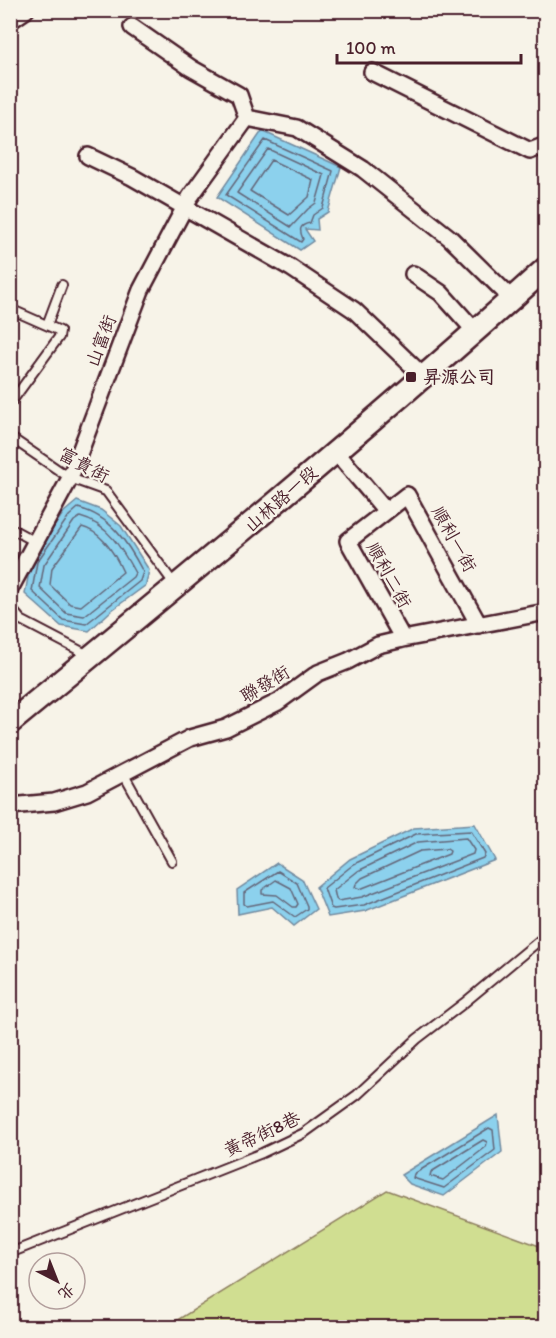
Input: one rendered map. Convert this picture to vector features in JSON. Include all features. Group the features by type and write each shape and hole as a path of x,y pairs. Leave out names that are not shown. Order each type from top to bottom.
{"main road":[{"name":"山林路一段","path":"10,723 336,452 546,268"}],"street":[{"path":"10,21 26,10"},
{"path":"132,27 190,68 239,94 247,118 297,128 363,169 450,238 512,299"},
{"path":"372,72 530,151 546,145"},
{"name":"山富街","path":"10,589 70,478 141,290 185,207 247,118"},
{"path":"88,156 132,177 291,268 354,310 424,377"},
{"path":"413,274 441,293 475,331"},
{"path":"336,452 386,511"},
{"name":"順利一街","path":"386,511 407,495 479,625"},
{"name":"順利二街","path":"386,511 348,540 403,639"},
{"name":"聯發街","path":"10,806 54,802 87,792 190,738 226,728 267,707 318,673 348,661 378,645 546,612"}],"lane":[{"path":"47,325 62,285"},
{"path":"10,309 60,331 59,337 10,404"},
{"name":"富貴街","path":"10,437 70,478 106,491 176,586"},
{"path":"10,528 36,542"},
{"path":"10,606 21,620 91,657"},
{"path":"123,773 172,861"},
{"name":"黃帝街8巷","path":"10,1253 262,1153 304,1133 357,1095 417,1039 546,935"}],"green space":[{"path":"387,1190 545,1248 545,1327 166,1327"}],"water":[{"path":"262,131 341,167 328,212 317,219 318,230 305,229 313,241 300,250 217,197"},
{"path":"77,501 101,510 121,526 149,570 146,585 112,610 89,631 61,626 25,594 31,560 64,512"},
{"path":"475,824 495,860 365,911 328,917 316,887 350,859 414,828"},
{"path":"277,863 302,879 316,909 294,926 272,907 238,914 237,890"},
{"path":"498,1115 502,1152 444,1196 410,1184 401,1175"}],"place":[{"name":"昇源公司","path":"411,377"}]}
